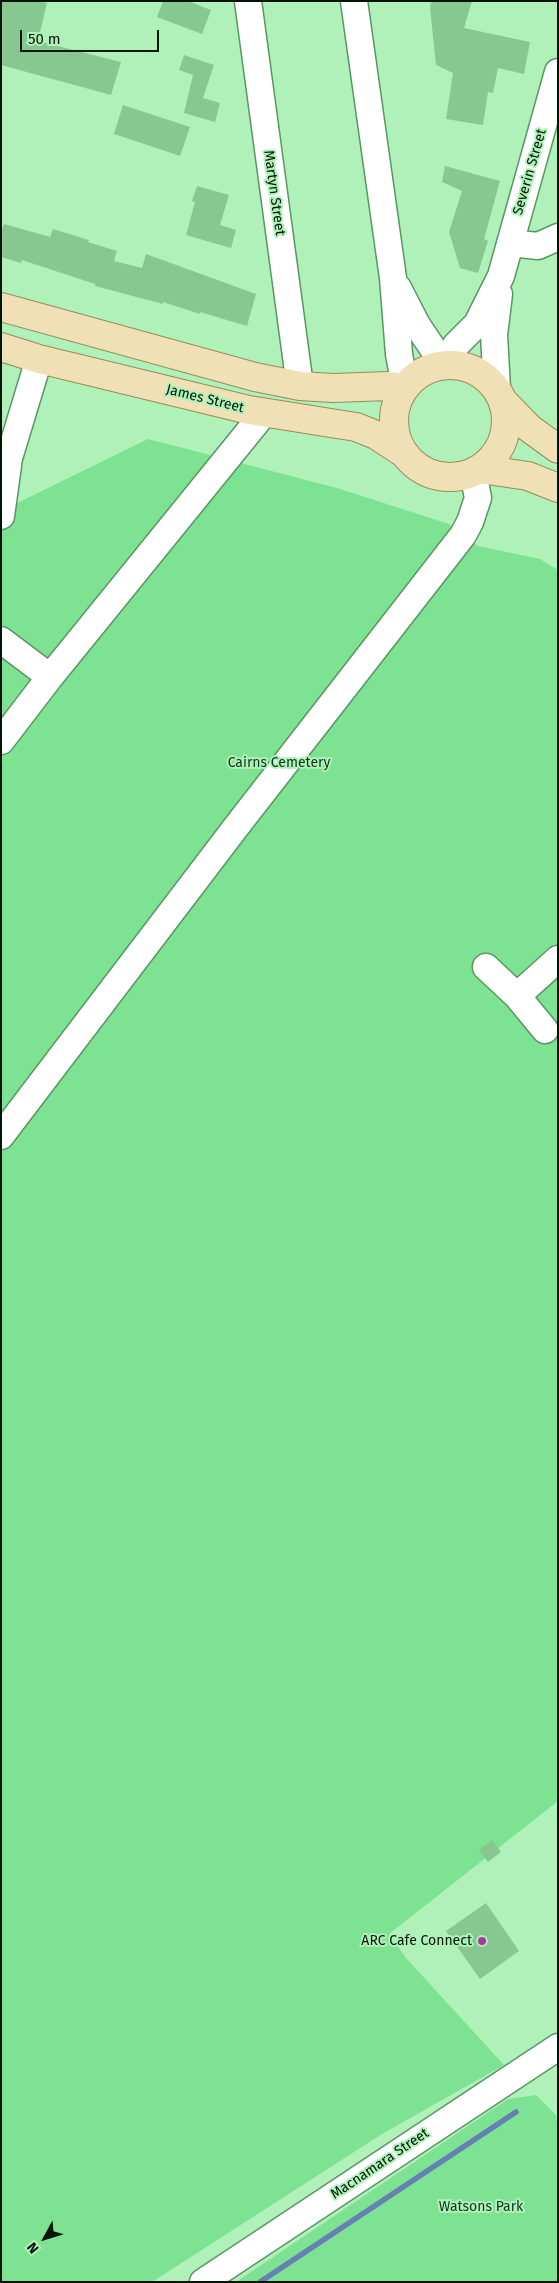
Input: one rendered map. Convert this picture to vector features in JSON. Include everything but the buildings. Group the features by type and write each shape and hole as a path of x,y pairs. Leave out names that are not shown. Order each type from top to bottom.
{"main road":[{"path":"1,307 217,368 300,386 333,388 389,386 405,388"},
{"name":"James Street","path":"1,347 39,359 264,413 356,427 376,434 405,454"},
{"path":"558,448 529,428 499,395 487,378 474,370 460,365 444,365 422,372 405,388 396,406 394,426 400,446 405,454 420,468 438,476 458,476 474,472 528,476 558,488"},
{"path":"474,472 493,457 505,434 506,417 499,395"}],"street":[{"name":"Martyn Street","path":"248,1 300,386"},
{"path":"354,1 393,278 400,363 405,388"},
{"name":"Severin Street","path":"499,395 494,336 501,276 558,72"},
{"path":"510,244 538,246 558,237"},
{"name":"Severin Street","path":"444,365 456,346 477,324 501,276"},
{"path":"393,278 417,325 444,365"},
{"path":"1,516 9,458 39,359"},
{"path":"1,740 264,413"},
{"path":"1,1136 236,827 463,534 470,522 478,498 474,472"},
{"path":"1,640 50,677"},
{"path":"517,996 558,959"},
{"path":"486,967 517,996 545,1030"},
{"name":"Macnamara Street","path":"203,2282 557,2050"}],"green space":[{"name":"Cairns Cemetery","path":"148,439 337,488 449,524 478,546 540,559 558,570 558,1801 389,1934 406,1958 504,2065 382,2134 152,2282 1,2282 1,511"},
{"name":"Watsons Park","path":"536,2095 556,2115 558,2128 558,2282 236,2282 508,2099"}],"waterway":[{"path":"260,2282 516,2112"}],"place":[{"name":"ARC Cafe Connect","path":"482,1941"}]}
